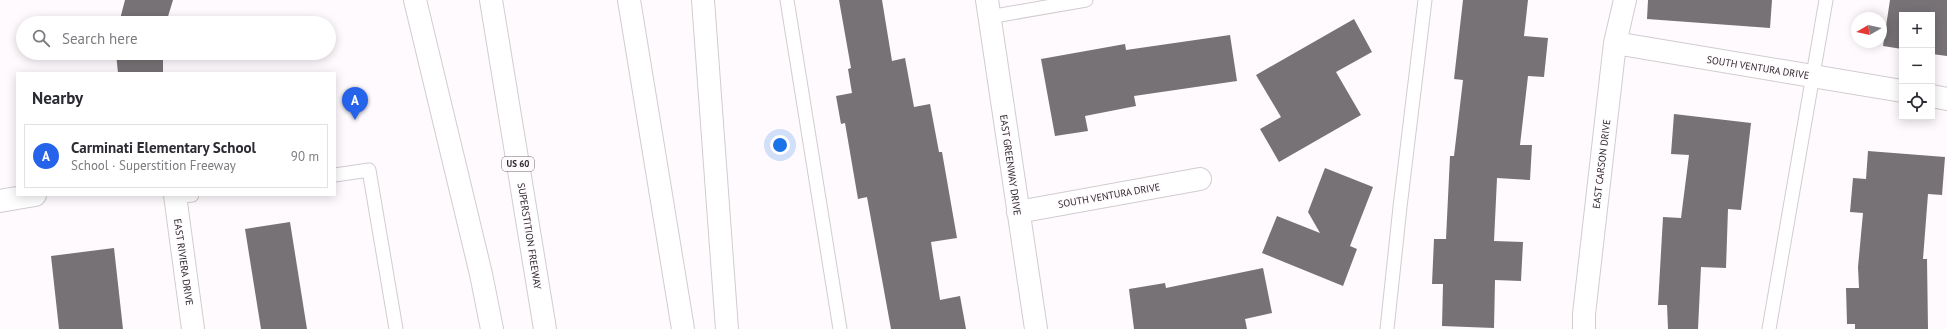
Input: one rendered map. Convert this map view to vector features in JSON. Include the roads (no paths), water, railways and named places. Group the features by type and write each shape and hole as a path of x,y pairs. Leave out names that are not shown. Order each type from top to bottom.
{"main road":[{"path":"415,0 481,274 492,329"},
{"name":"SUPERSTITION FREEWAY","path":"491,0 545,329"},
{"path":"629,0 683,329"},
{"path":"702,0 727,329"},
{"name":"EAST CARSON DRIVE","path":"1584,329 1584,314 1615,43 1625,0"},
{"name":"EAST GREENWAY DRIVE","path":"988,8 1036,329"},
{"name":"SOUTH VENTURA DRIVE","path":"1615,43 1899,90"},
{"path":"1935,97 1947,99"},
{"name":"SOUTH VENTURA DRIVE","path":"1018,212 1200,179"},
{"path":"0,201 29,196"},
{"name":"EAST RIVIERA DRIVE","path":"181,196 193,329"}],"lane":[{"path":"787,0 840,329"},
{"path":"988,8 1086,0"},
{"path":"1387,329 1425,0"},
{"path":"1768,329 1826,0"},
{"path":"336,175 369,170 396,329"}],"place":[{"name":"Carminati Elementary School","path":"355,120"}]}
